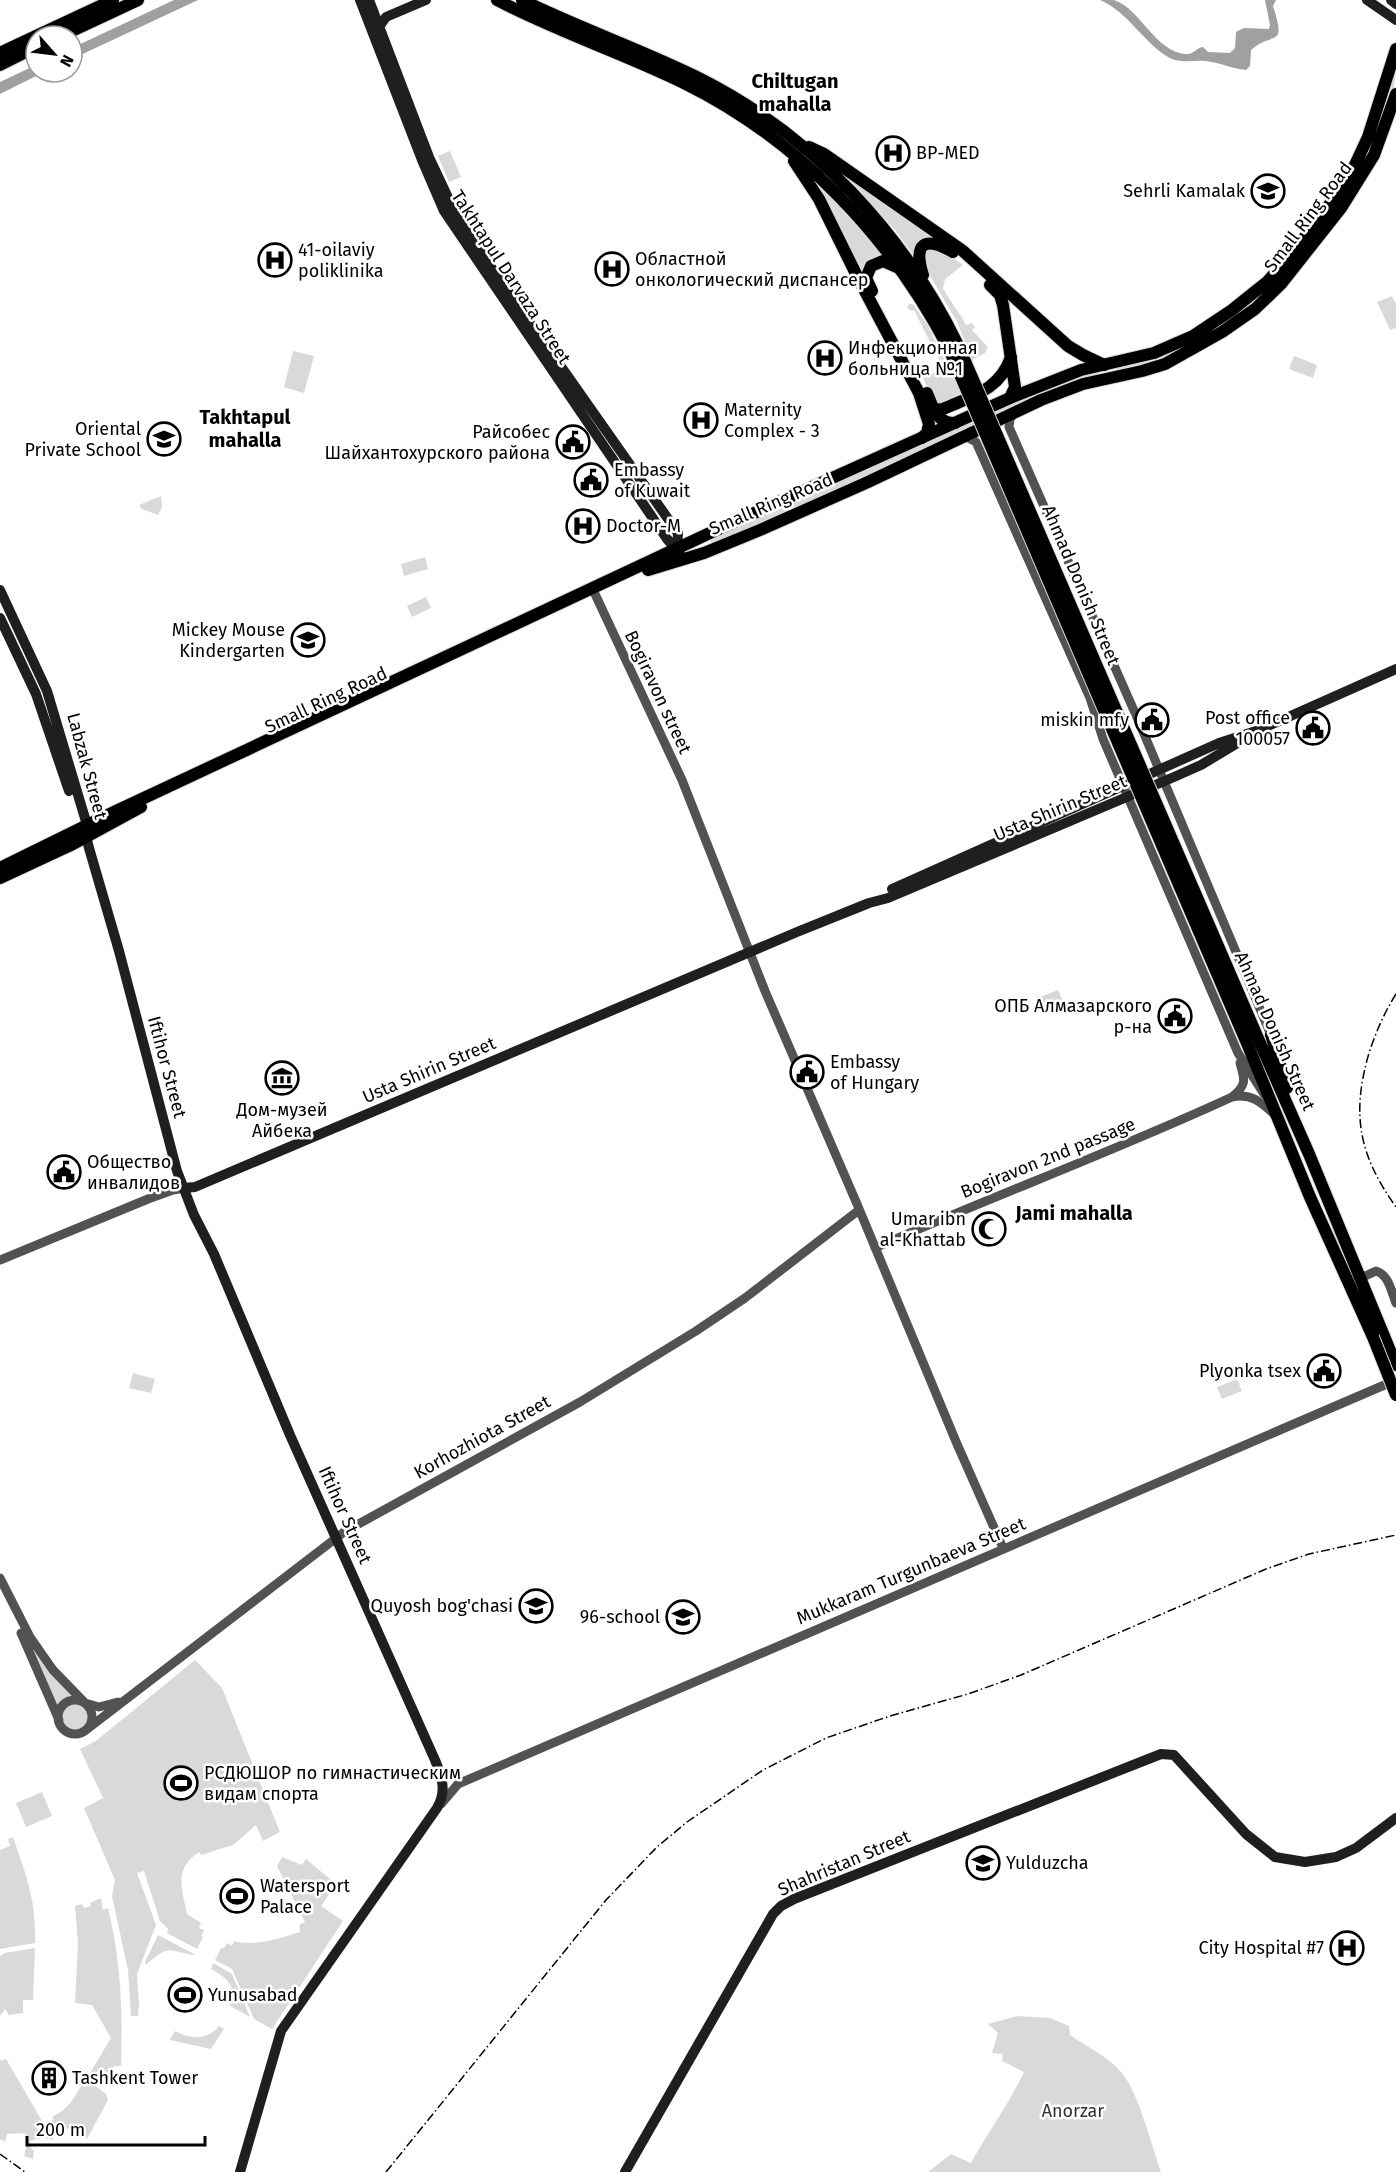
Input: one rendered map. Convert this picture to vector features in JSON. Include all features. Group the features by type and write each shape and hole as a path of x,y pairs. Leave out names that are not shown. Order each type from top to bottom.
{"main road":[{"path":"62,24 113,0"},
{"path":"84,25 138,0"},
{"path":"365,3 384,13 416,0"},
{"path":"365,3 380,16 426,0"},
{"name":"Ahmad Donish Street","path":"497,0 535,19 690,86 741,114 783,146 839,196 900,268 953,347"},
{"name":"Ahmad Donish Street","path":"522,0 703,80 758,112 797,141 846,187 882,227 928,291 1249,1048 1273,1111 1378,1334 1396,1365"},
{"path":"1367,0 1396,20"},
{"path":"1390,0 1396,4"},
{"name":"Takhtapul Darvaza Street","path":"365,3 417,149 444,211 680,554"},
{"name":"Takhtapul Darvaza Street","path":"380,16 380,27 429,157 452,206 477,247 678,533 680,554"},
{"path":"0,53 24,42"},
{"name":"Small Ring Road","path":"0,878 85,830 1010,398 1081,370 1154,353 1193,336 1243,303 1281,267 1333,200 1359,157 1374,122 1396,49"},
{"path":"0,65 24,53"},
{"name":"Small Ring Road","path":"0,868 168,794 680,554 704,553 760,530 1015,412 1083,384 1153,368 1186,354 1239,321 1275,291 1319,239 1367,168 1380,142 1396,94"},
{"path":"797,141 824,154 963,251 1068,346 1104,365 1108,377"},
{"path":"783,146 819,199 858,278 908,369 923,401 929,427 922,438"},
{"path":"824,154 846,187"},
{"path":"928,291 918,256 923,246 933,243 960,256 1000,295 1015,387 1010,398"},
{"path":"900,268 885,262 876,263 867,272 867,282 910,357 934,410 941,420 955,423"},
{"path":"923,401 934,410 943,409 992,387 1001,377 1011,357 1012,345 1006,300 998,282"},
{"name":"Labzak Street","path":"0,590 47,691 85,830"},
{"name":"Labzak Street","path":"0,618 36,694 85,830"},
{"name":"Usta Shirin Street","path":"868,903 885,892 1219,743 1258,730 1396,669"},
{"name":"Usta Shirin Street","path":"184,1188 195,1187 868,903 888,898 1128,797 1201,765 1258,730"},
{"name":"Iftihor Street","path":"85,830 177,1171 290,1435 440,1772 443,1790 437,1808 281,2031 240,2172"},
{"path":"1271,1035 1309,1155"},
{"name":"Ahmad Donish Street","path":"1249,1048 1309,1155 1360,1278 1396,1395"},
{"name":"Shahristan Street","path":"625,2172 760,1936 773,1914 781,1906 854,1874 1163,1754 1174,1755 1246,1834 1275,1857 1305,1862 1335,1857 1356,1848 1396,1818"}],"street":[{"name":"Ahmad Donish Street","path":"1015,412 1010,419 1009,427 1271,1035"},
{"name":"Ahmad Donish Street","path":"961,437 974,441 981,453 1090,698 1103,739 1139,824 1249,1048"},
{"name":"Bogiravon street","path":"592,596 666,762 681,780 749,953 1003,1548"},
{"path":"1103,739 1119,724 1130,721 1138,722"},
{"path":"1139,824 1146,815 1155,810 1175,808"},
{"path":"1232,1097 1240,1091 1244,1083 1249,1048"},
{"path":"1232,1097 1244,1095 1255,1099 1273,1111"},
{"name":"Bogiravon 2nd passage","path":"875,1248 1110,1151 1232,1097"},
{"name":"Usta Shirin Street","path":"0,1260 148,1199 184,1188"},
{"name":"Korhozhiota Street","path":"86,1730 337,1537 580,1402 686,1337 745,1298 859,1210"},
{"path":"1360,1278 1376,1271 1381,1273 1387,1280 1396,1303"},
{"name":"Mukkaram Turgunbaeva Street","path":"437,1808 458,1784 1396,1380"},
{"path":"0,1578 30,1637 53,1670 91,1711 92,1716 86,1730 75,1734 61,1726 18,1627 15,1611"},
{"path":"59,1720 64,1704 75,1700 92,1706 104,1707 126,1699"},
{"path":"440,1772 448,1780 458,1784"}],"green space":[{"path":"1396,64 1392,96 1381,130 1364,166 1342,201 1293,265 1243,313 1209,336 1152,364 1116,371 1116,368 1148,360 1206,334 1257,296 1280,273 1321,224 1360,163 1379,123"},
{"path":"450,151 461,177 449,182 438,156"},
{"path":"808,175 823,188 884,257 862,276"},
{"path":"847,177 939,239 928,238 914,256 895,230"},
{"path":"941,248 963,265 945,279 943,288 966,325 972,323 975,327 972,330 988,347 985,353 972,360 957,322 923,264 923,258 928,249"},
{"path":"1392,296 1396,304 1396,328 1390,330 1377,302"},
{"path":"913,304 928,326 963,397 935,405 923,378 943,368 914,310 910,311 907,307"},
{"path":"293,351 314,356 304,393 284,387"},
{"path":"1294,356 1317,365 1313,378 1289,369"},
{"path":"1099,372 1096,376 735,535 711,543 710,538 1073,377"},
{"path":"161,496 162,507 158,515 142,509 139,505"},
{"path":"425,557 428,569 404,576 401,564"},
{"path":"426,597 431,608 412,617 407,606"},
{"path":"1058,990 1063,1001 1040,1010 1035,999"},
{"path":"133,1373 155,1379 151,1393 129,1388"},
{"path":"1237,1379 1242,1391 1222,1399 1217,1387"},
{"path":"29,1640 76,1696 64,1698 56,1708"},
{"path":"195,1660 222,1688 280,1832 263,1841 256,1825 233,1845 201,1855 200,1852 186,1864 182,1887 187,1914 201,1923 199,1928 204,1930 197,1949 167,1933 168,1929 160,1921 144,1871 137,1873 156,1925 137,1974 138,2016 131,2016 128,1970 112,1896 115,1880 84,1808 103,1798 80,1749 96,1741"},
{"path":"76,1702 86,1706 90,1716 86,1726 76,1730 66,1726 62,1716 66,1706"},
{"path":"42,1792 52,1816 26,1827 16,1803"},
{"path":"13,1837 32,1901 35,1943 0,1949 0,1850 10,1846 8,1839"},
{"path":"282,1857 302,1865 306,1859 336,1884 321,1906 343,1921 272,2029 254,2019 232,1969 215,1960 221,1948 224,1948 227,1943 232,1946 234,1941 259,1942 300,1932 299,1925 305,1922 277,1866"},
{"path":"101,1898 103,1910 108,1908 116,1947 122,2046 121,2066 114,2066 110,2082 103,2077 99,2083 90,2073 111,2038 92,2005 75,2003 78,1943 75,1906 82,1904 84,1908 91,1906 90,1903"},
{"path":"158,1935 194,1955 169,1950 146,1965 145,1962"},
{"path":"35,1948 33,2000 23,2000 23,2013 9,2015 5,2009 0,2016 0,1956 5,1953"},
{"path":"213,1963 232,1974 250,2017 230,2006 232,1988 230,1983 211,1969"},
{"name":"Anorzar","path":"1017,2016 1050,2018 1069,2026 1070,2035 1117,2067 1134,2093 1161,2172 928,2172 951,2154 971,2163 1012,2095 1024,2072 1002,2061 1003,2054 992,2053 998,2033 988,2024"},
{"path":"219,2026 224,2029 211,2049 170,2040 175,2031 187,2036 198,2037 209,2034"},
{"path":"6,2059 54,2140 43,2138 29,2141 34,2150 33,2159 24,2156 29,2137 24,2133 7,2134 5,2142 0,2139 0,2061"},
{"path":"84,2081 89,2081 106,2094 108,2100 87,2139 69,2128 57,2135 52,2125 53,2116 68,2106"}],"shaded area":[{"path":"174,0 198,0 84,53 84,42"},
{"path":"1100,0 1114,0 1123,5 1165,46 1186,54 1203,47 1208,52 1230,53 1235,48 1236,32 1244,28 1269,29 1265,0 1276,0 1273,6 1279,29 1276,37 1251,50 1250,66 1246,70 1210,62 1177,60 1159,51 1119,12"},
{"path":"24,71 24,82 0,94 0,82"}],"railway":[{"path":"1396,994 1369,1053 1360,1096 1362,1134 1366,1152 1383,1188 1396,1207"},
{"path":"386,2172 606,1900 657,1847 687,1822 763,1770 826,1738 1021,1675 1266,1569 1309,1554 1396,1535"},
{"path":"0,2154 25,2172"}],"place":[{"name":"BP-MED","path":"893,153"},
{"name":"Sehrli Kamalak","path":"1268,191"},
{"name":"41-oilaviy poliklinika","path":"275,260"},
{"name":"Областной онкологический диспансер","path":"612,269"},
{"name":"Инфекционная больница №1","path":"825,358"},
{"name":"Maternity Complex - 3","path":"701,420"},
{"name":"Oriental Private School","path":"164,439"},
{"name":"Райсобес Шайхантохурского района","path":"573,442"},
{"name":"Embassy of Kuwait","path":"591,480"},
{"name":"Doctor-M","path":"583,526"},
{"name":"Mickey Mouse Kindergarten","path":"308,640"},
{"name":"miskin mfy","path":"1152,720"},
{"name":"Post office 100057","path":"1313,728"},
{"name":"ОПБ Алмазарского р-на","path":"1175,1016"},
{"name":"Embassy of Hungary","path":"807,1072"},
{"name":"Дом-музей Айбека","path":"282,1078"},
{"name":"Общество инвалидов","path":"64,1172"},
{"name":"Umar ibn al-Khattab","path":"989,1229"},
{"name":"Plyonka tsex","path":"1324,1371"},
{"name":"Quyosh bog'chasi","path":"536,1606"},
{"name":"96-school","path":"683,1617"},
{"name":"РСДЮШОР по гимнастическим видам спорта","path":"181,1783"},
{"name":"Yulduzcha","path":"983,1863"},
{"name":"Watersport Palace","path":"237,1896"},
{"name":"City Hospital #7","path":"1347,1948"},
{"name":"Yunusabad","path":"185,1995"},
{"name":"Tashkent Tower","path":"49,2078"}],"district":[{"name":"Chiltugаn mahalla","path":"795,92"},
{"name":"Takhtapul mahalla","path":"245,428"},
{"name":"Jami mahalla","path":"1074,1213"}]}
